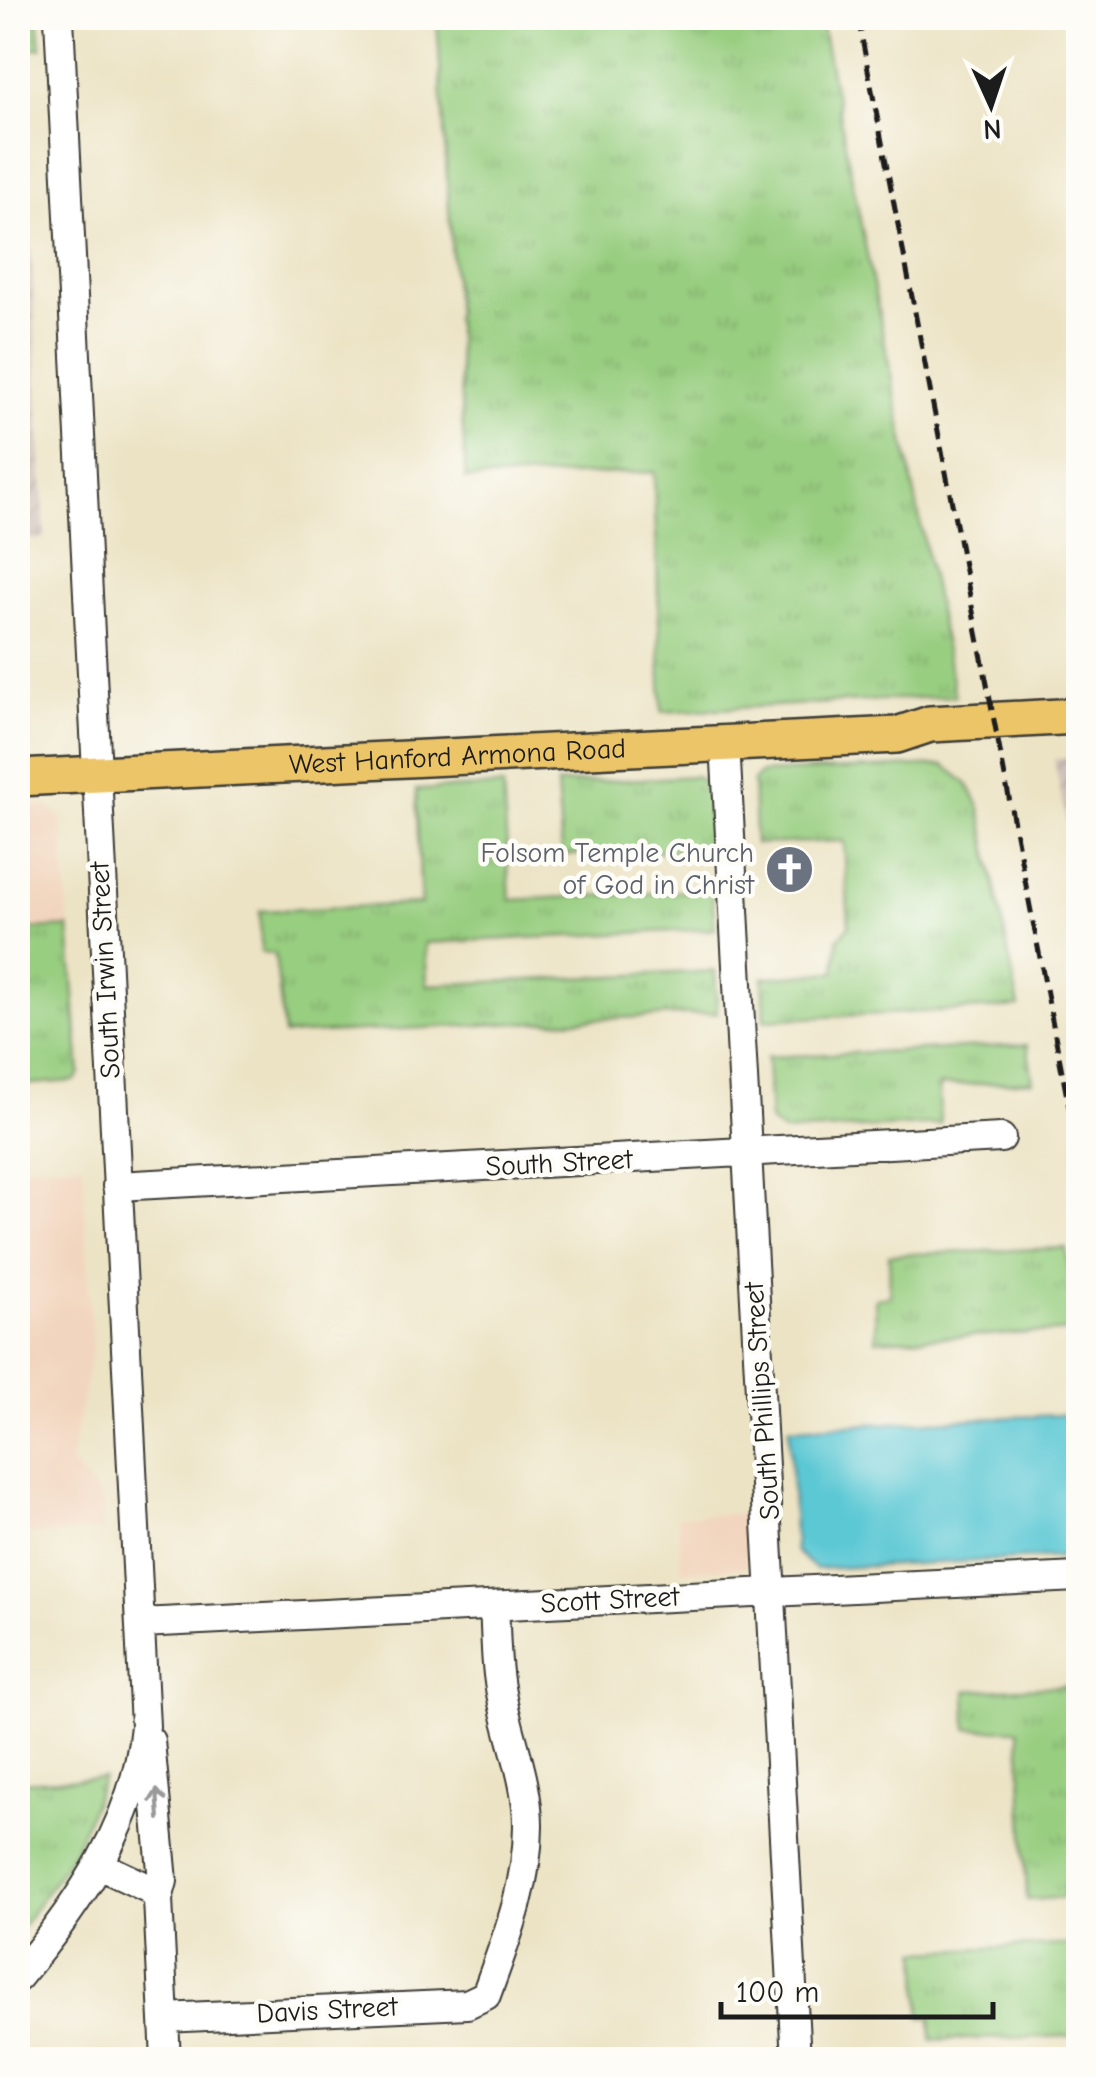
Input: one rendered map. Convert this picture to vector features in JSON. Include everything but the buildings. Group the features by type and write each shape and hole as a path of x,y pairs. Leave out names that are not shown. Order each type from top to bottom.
{"main road":[{"path":"897,735 930,724 1078,716"},
{"name":"West Hanford Armona Road","path":"18,778 897,735"},
{"path":"897,735 932,745 1078,736"}],"street":[{"name":"South Irwin Street","path":"59,18 145,1710"},
{"name":"South Phillips Street","path":"725,743 774,1592 796,2060"},
{"name":"South Street","path":"117,1186 1000,1138"},
{"name":"Scott Street","path":"141,1623 1078,1576"},
{"name":"Davis Street","path":"164,2018 467,2004 486,1995 512,1923 526,1864 528,1825 524,1786 501,1694 494,1606"},
{"path":"18,1977 99,1865 130,1796 144,1738 145,1710"},
{"path":"145,1710 160,1828 163,1881 158,1899 166,2060"},
{"path":"99,1865 150,1889 158,1899"}],"shaded area":[{"path":"31,247 45,538 18,540 18,248"},
{"path":"1078,758 1078,883 1054,759"},
{"path":"48,806 61,818 69,927 18,930 18,808"},
{"path":"83,1164 92,1350 70,1462 102,1499 103,1531 18,1535 18,1167"},
{"path":"745,1513 747,1567 681,1571 678,1516"}],"green space":[{"path":"18,18 38,18 41,48 18,50"},
{"path":"437,18 820,18 955,696 662,712 654,472 466,479"},
{"path":"944,765 967,783 980,808 1019,1007 765,1020 763,978 835,972 838,939 849,926 844,841 755,844 753,781 761,773"},
{"path":"695,776 707,784 710,849 562,855 557,784"},
{"path":"503,786 510,900 712,890 715,929 425,943 427,985 715,971 717,1013 284,1035 275,954 261,952 260,911 421,904 416,790"},
{"path":"69,927 80,1074 74,1081 18,1085 18,930"},
{"path":"1027,1045 1033,1081 939,1086 940,1124 783,1132 770,1122 767,1057"},
{"path":"1066,1248 1078,1331 876,1340 875,1298 890,1296 889,1255"},
{"path":"1078,1685 1078,1897 1027,1900 1019,1730 967,1729 966,1691"},
{"path":"103,1778 75,1850 18,1933 18,1782"},
{"path":"1078,1944 1078,2036 932,2040 931,2018 921,2017 918,1951"}],"water":[{"path":"1078,1414 1078,1556 815,1569 795,1551 789,1428"}],"railway":[{"path":"858,18 1078,1154"}],"place":[{"name":"Folsom Temple Church of God in Christ","path":"789,869"}]}
